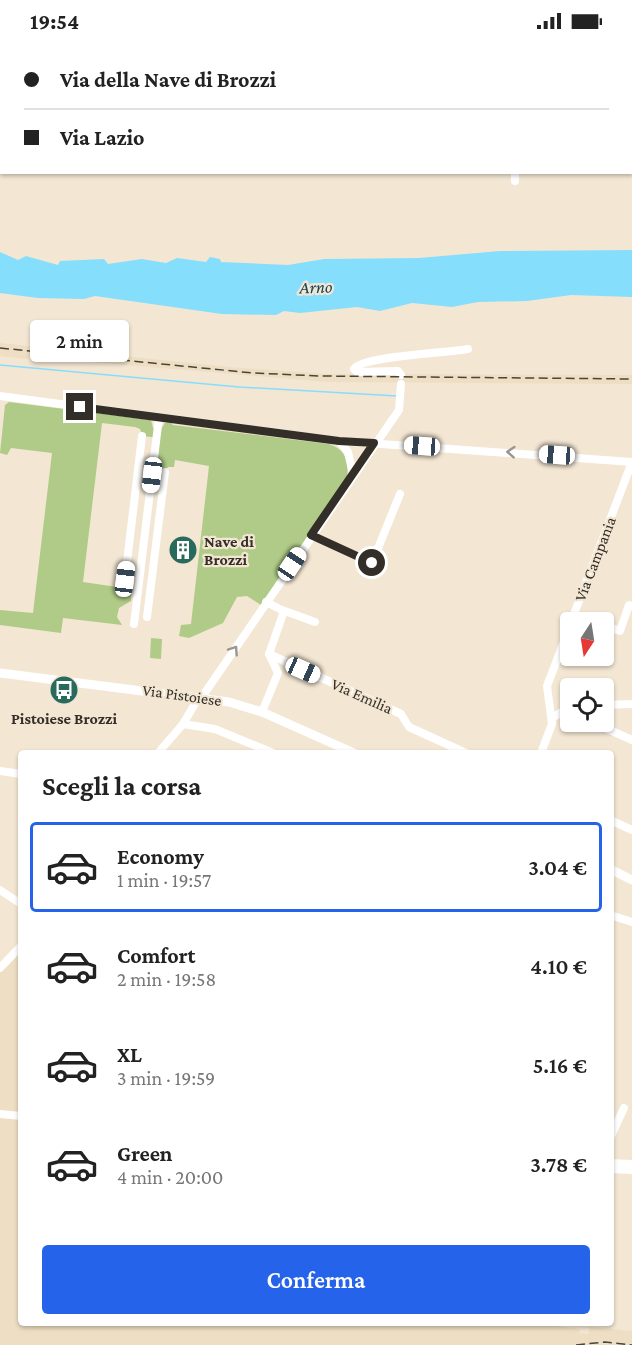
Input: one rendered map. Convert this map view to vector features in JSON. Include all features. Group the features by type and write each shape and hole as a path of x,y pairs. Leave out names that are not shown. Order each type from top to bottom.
{"main road":[{"name":"Via Pistoiese","path":"0,673 199,700 262,712 347,750"},
{"name":"Via Pistoiese","path":"0,678 199,700 246,712 335,750"},
{"path":"614,871 632,882"},
{"path":"614,876 632,882"}],"street":[{"path":"161,750 183,724 401,404 401,377 357,372 354,369 361,362 377,359 468,349"},
{"path":"0,401 0,396 339,441 632,462"},
{"path":"134,624 159,417"},
{"path":"125,579 142,436"},
{"path":"339,441 348,452 353,474"},
{"name":"Via Campania","path":"575,612 632,462"},
{"path":"147,617 165,472"},
{"path":"138,474 152,475"},
{"path":"311,535 372,563 400,494"},
{"path":"134,508 161,510"},
{"path":"129,544 156,547"},
{"path":"139,580 152,582"},
{"path":"266,602 315,622"},
{"path":"614,629 620,631 629,605 632,606"},
{"path":"262,712 278,673 269,654 283,618 282,610"},
{"name":"Via Campania","path":"542,750 550,733 552,718 547,686 560,652"},
{"name":"Via Emilia","path":"269,654 401,714 409,727 459,750"},
{"path":"614,705 632,705"},
{"path":"552,718 560,713"},
{"path":"183,724 215,729 266,750"},
{"path":"614,732 632,740"},
{"path":"0,771 18,774"},
{"path":"614,822 632,830"},
{"path":"0,890 18,902"},
{"path":"614,916 632,922"},
{"path":"0,968 18,949"},
{"path":"614,1129 624,1108"},
{"path":"0,1114 18,1116"},
{"path":"614,1163 632,1164"},
{"path":"614,1169 632,1170"}],"shaded area":[{"path":"0,343 229,367 328,374 632,375 632,384 328,382 0,356"},
{"path":"18,953 18,1326 556,1326 580,1329 579,1333 588,1334 590,1327 632,1331 632,1345 0,1345 0,965"}],"green space":[{"path":"9,402 151,420 153,428 161,429 165,423 170,422 173,425 329,444 343,453 347,466 347,478 261,605 247,596 237,597 223,623 189,638 179,636 181,625 191,624 209,466 175,460 174,467 168,467 163,474 156,474 160,438 143,436 140,429 135,427 102,423 83,582 117,587 118,579 132,581 131,601 119,608 117,617 122,625 63,618 61,633 0,625 0,610 33,613 52,453 11,448 7,455 0,453 5,405"},
{"path":"151,638 162,639 161,659 150,658"}],"water":[{"name":"Arno","path":"632,250 632,297 571,295 527,301 478,302 452,307 412,303 380,311 357,307 300,313 284,311 276,315 222,314 95,296 84,299 38,298 0,293 0,252 18,260 26,256 58,265 60,261 104,259 108,264 142,259 166,263 177,258 206,262 210,257 220,259 221,262 288,265 324,259 419,258 500,251"}],"waterway":[{"path":"0,365 239,387 397,396"}],"railway":[{"path":"0,348 253,373 321,376 632,379"},
{"path":"576,1345 605,1342 632,1345"}],"place":[{"name":"Nave di Brozzi","path":"183,550"},
{"name":"Pistoiese Brozzi","path":"64,690"}],"route":[{"path":"80,407 339,441 374,443 311,535 372,563"}]}
